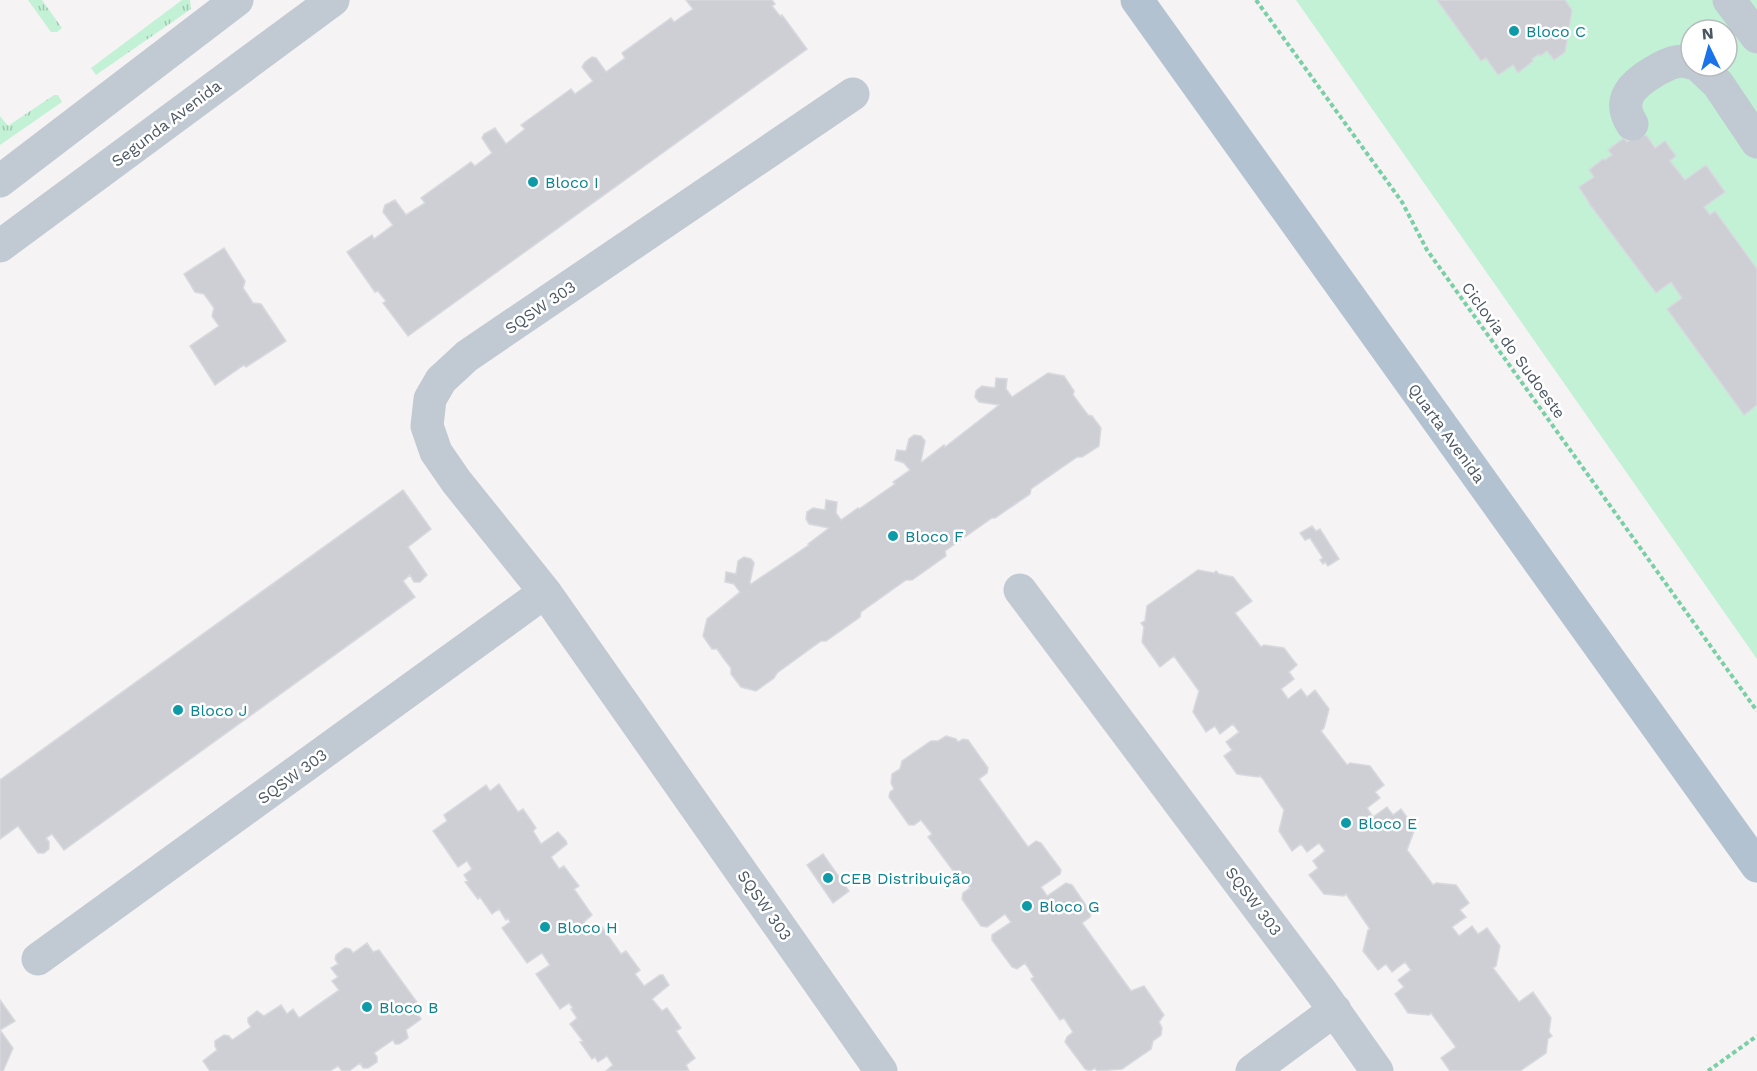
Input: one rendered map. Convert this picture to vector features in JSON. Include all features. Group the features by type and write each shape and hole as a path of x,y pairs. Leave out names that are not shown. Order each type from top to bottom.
{"main road":[{"name":"Quarta Avenida","path":"1137,0 1757,867"}],"street":[{"path":"0,181 237,0"},
{"name":"Segunda Avenida","path":"0,246 333,0"},
{"path":"1729,0 1757,38"},
{"path":"1632,124 1627,116 1625,105 1630,90 1639,80 1679,61"},
{"path":"1712,78 1757,142"},
{"name":"SQSW 303","path":"853,94 467,356 441,380 430,399 427,426 436,452 456,481 545,592 881,1071"},
{"name":"SQSW 303","path":"1020,590 1335,1010 1377,1071"},
{"name":"SQSW 303","path":"38,959 545,592"},
{"path":"1252,1071 1335,1010"}],"path":[{"name":"Ciclovia do Sudoeste","path":"1256,0 1402,202 1427,250 1757,711"},
{"path":"1708,1071 1757,1036"}],"green space":[{"path":"28,0 42,0 62,28 57,32 51,32"},
{"path":"182,0 190,0 191,9 96,75 91,68"},
{"path":"1296,0 1757,0 1757,659"},
{"path":"54,95 58,95 62,102 0,145 0,116 8,126"}],"building":[{"name":"Bloco I","path":"686,0 772,0 775,4 772,6 780,16 782,15 807,49 408,336 383,303 386,301 378,291 375,292 347,252 372,235 374,239 393,225 383,212 385,205 395,200 406,215 425,203 421,198 471,162 475,166 492,153 482,138 484,134 495,128 506,144 525,129 521,125 571,89 575,94 593,81 582,67 585,62 592,57 596,58 606,72 625,58 622,53 671,18 674,22 693,9"},
{"name":"Bloco C","path":"1437,0 1565,0 1572,10 1565,52 1554,60 1547,51 1532,59 1533,61 1518,73 1513,65 1498,75 1486,58 1481,61"},
{"path":"1638,134 1647,136 1655,148 1665,141 1676,156 1670,161 1685,180 1706,165 1725,192 1704,207 1710,215 1715,211 1757,269 1757,405 1744,415 1667,309 1682,298 1671,282 1656,293 1579,187 1594,177 1589,170 1612,155 1608,150 1624,138 1627,142"},
{"path":"224,248 245,281 243,288 253,303 261,304 286,341 215,385 190,346 219,326 212,316 214,308 204,294 195,292 184,274"},
{"name":"Bloco F","path":"1048,373 1064,376 1074,391 1073,395 1101,428 1099,446 1082,457 1077,457 1031,489 1030,494 945,551 946,556 912,580 906,580 861,612 860,617 826,641 821,641 756,691 741,687 717,649 712,649 703,636 707,619 740,592 734,584 725,582 726,572 736,574 738,561 744,557 751,559 754,563 751,584 809,545 829,528 809,524 806,519 807,512 813,508 825,510 826,500 837,502 836,513 841,520 895,484 893,482 910,470 904,463 895,460 897,450 906,451 909,439 914,435 921,436 925,441 922,462 999,405 979,402 975,397 976,391 982,386 995,388 996,378 1007,379 1006,389 1012,397"},
{"name":"Bloco J","path":"403,490 431,529 408,547 427,575 420,582 414,582 410,575 403,581 415,597 64,850 52,834 46,838 49,842 49,849 44,853 38,853 18,826 0,839 0,780"},
{"path":"1312,526 1316,531 1320,529 1339,559 1328,566 1320,560 1323,558 1310,538 1305,540 1300,533"},
{"name":"Bloco E","path":"1198,570 1214,573 1216,571 1219,574 1233,577 1252,601 1235,613 1261,647 1264,645 1284,648 1297,665 1289,672 1294,679 1281,689 1288,699 1301,689 1307,697 1315,690 1329,709 1321,731 1347,765 1350,763 1370,766 1384,785 1375,792 1380,798 1367,808 1373,817 1387,807 1393,815 1401,809 1415,828 1407,850 1433,885 1436,883 1456,885 1469,903 1460,910 1466,917 1452,927 1459,936 1472,926 1478,934 1487,928 1500,946 1496,966 1493,968 1519,1002 1533,992 1551,1018 1549,1032 1552,1036 1548,1039 1546,1053 1520,1071 1450,1071 1441,1058 1456,1047 1431,1013 1429,1015 1408,1013 1395,994 1404,987 1398,980 1411,970 1405,962 1392,972 1386,964 1378,970 1363,951 1370,929 1346,894 1344,896 1324,894 1309,875 1318,868 1313,861 1325,851 1319,843 1307,852 1301,844 1292,851 1279,831 1284,810 1263,779 1260,776 1237,774 1224,756 1232,750 1226,742 1239,732 1233,724 1220,734 1215,726 1206,732 1193,712 1199,691 1174,656 1160,667 1142,642 1144,627 1141,623 1145,621 1147,606"},
{"name":"Bloco G","path":"946,736 958,742 963,739 968,740 988,768 987,773 979,779 1028,847 1036,841 1041,843 1061,870 1060,874 1041,887 1047,896 1066,883 1072,885 1091,913 1090,917 1082,923 1131,991 1144,986 1164,1015 1159,1022 1162,1028 1161,1035 1153,1041 1151,1049 1122,1069 1097,1071 1095,1068 1090,1071 1085,1069 1065,1042 1073,1032 1064,1018 1060,1020 1031,979 1034,977 1025,963 1017,969 1012,967 992,940 992,935 1011,922 1005,914 987,927 981,926 962,899 963,893 970,888 960,873 957,876 928,837 932,834 921,820 914,825 909,825 889,797 890,792 894,789 891,783 892,774 900,769 902,761 931,741 938,741"},
{"name":"Bloco H","path":"499,784 518,812 523,809 536,828 533,831 541,844 558,832 566,841 567,844 551,857 559,869 564,866 579,886 574,889 592,915 584,922 592,934 602,927 621,954 626,951 640,970 635,974 644,986 663,975 669,985 652,999 662,1011 667,1008 681,1028 676,1031 695,1058 686,1065 689,1071 606,1071 613,1065 607,1056 598,1062 595,1057 592,1059 580,1042 583,1041 570,1024 577,1018 571,1009 573,1008 569,1003 560,1009 536,974 550,965 542,953 527,963 502,928 510,922 508,918 506,920 499,909 492,914 465,882 468,881 464,875 472,869 467,861 458,867 433,831 447,821 444,815 486,785 490,791"},
{"name":"CEB Distribuição","path":"823,854 849,891 833,903 807,865"},
{"name":"Bloco B","path":"367,943 373,952 379,950 419,1005 416,1012 421,1019 406,1030 408,1038 399,1044 395,1044 393,1040 374,1053 377,1062 368,1068 363,1068 360,1063 349,1071 342,1071 338,1066 330,1071 210,1071 203,1061 217,1050 215,1041 224,1035 229,1036 232,1040 251,1027 248,1018 257,1011 264,1016 281,1005 287,1014 293,1009 299,1018 339,990 332,981 338,977 331,968 338,964 335,959 336,955 345,948 350,949 353,953"},
{"path":"0,1000 15,1021 0,1030"},
{"path":"0,1030 13,1048 3,1071 0,1071"}],"place":[{"name":"Bloco C","path":"1514,31"},
{"name":"Bloco I","path":"533,182"},
{"name":"Bloco F","path":"893,536"},
{"name":"Bloco J","path":"178,710"},
{"name":"Bloco E","path":"1346,823"},
{"name":"CEB Distribuição","path":"828,878"},
{"name":"Bloco G","path":"1027,906"},
{"name":"Bloco H","path":"545,927"},
{"name":"Bloco B","path":"367,1007"}]}
